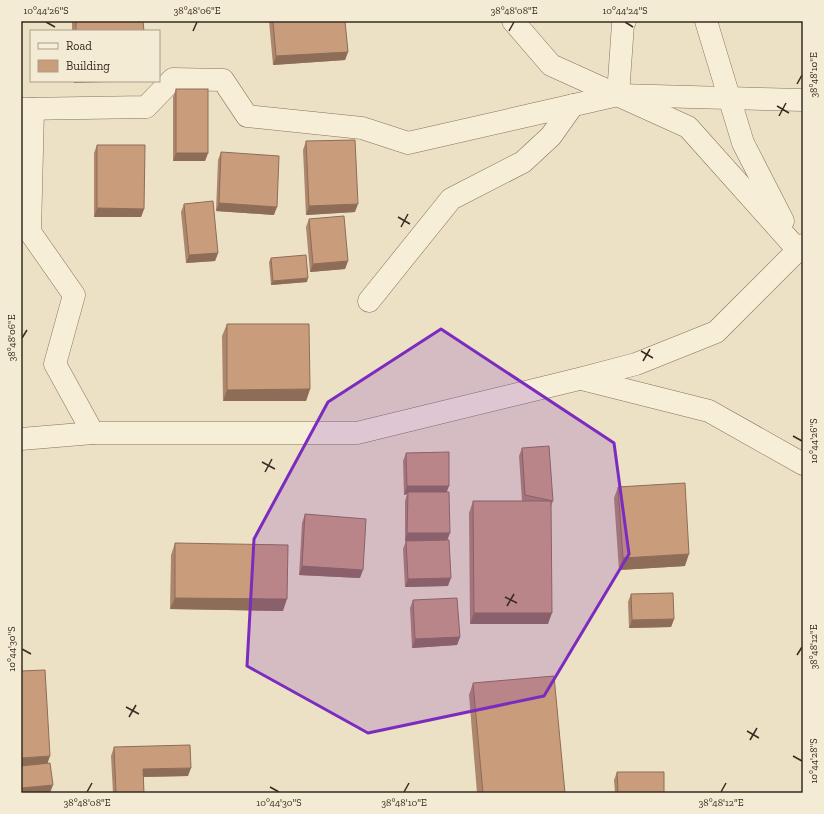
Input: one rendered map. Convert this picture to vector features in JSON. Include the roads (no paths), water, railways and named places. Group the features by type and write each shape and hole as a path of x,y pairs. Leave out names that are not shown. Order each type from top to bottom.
{"street":[{"path":"513,21 550,65 688,127 802,251"},
{"path":"618,95 623,24 625,21"},
{"path":"706,21 743,143 802,251"},
{"path":"94,433 55,364 74,295 30,232 27,109 146,107 173,79 223,80 247,116 362,128 408,143 618,95 803,100"},
{"path":"369,301 451,199 523,162 551,136 573,105"},
{"path":"21,439 94,433 357,433 636,364 716,332 802,251"},
{"path":"579,379 709,412 803,464"}]}
